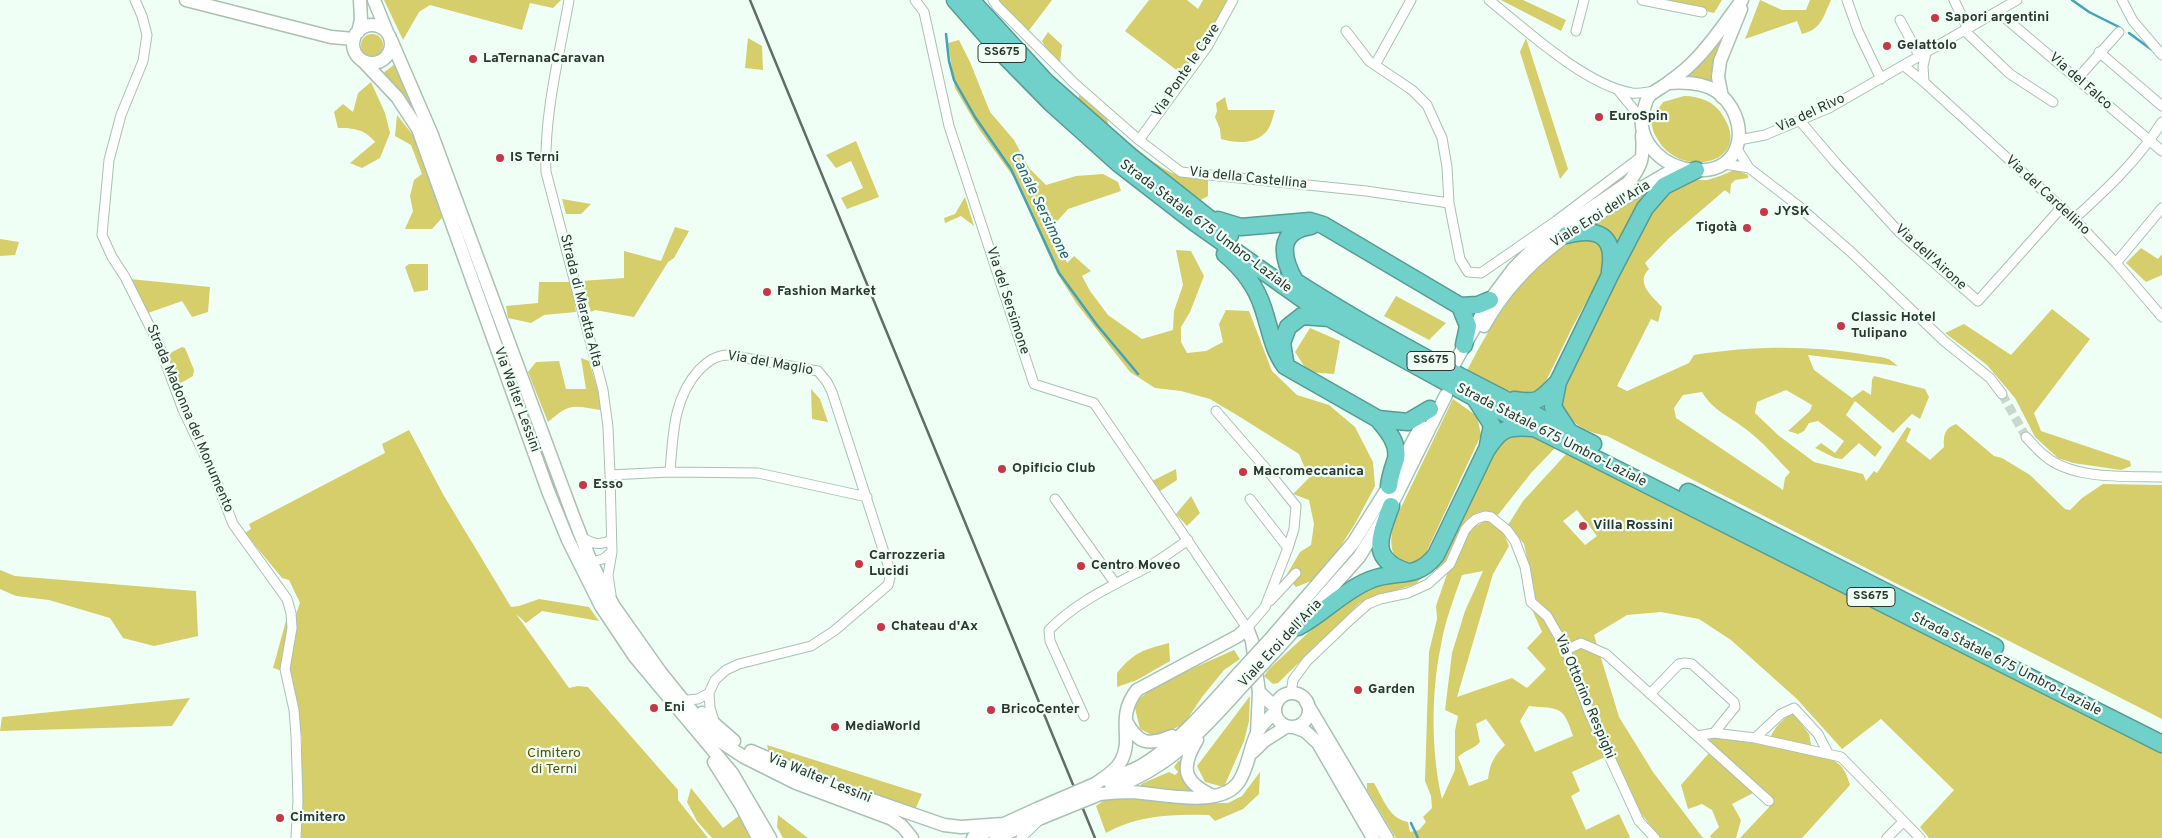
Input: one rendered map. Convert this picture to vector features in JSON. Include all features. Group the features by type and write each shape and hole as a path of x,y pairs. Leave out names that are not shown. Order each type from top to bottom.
{"highway":[{"name":"Strada Statale 675 Umbro-Laziale","path":"955,0 999,50 1058,110 1120,164 1199,219 1356,320 1507,400 1564,436 2162,732"},
{"name":"Strada Statale 675 Umbro-Laziale","path":"971,0 1046,82 1199,219 1329,318 1384,350 1534,428 1564,436"},
{"path":"1564,436 1553,407 1558,382 1610,275 1645,208 1656,194 1673,180 1696,170"},
{"path":"1389,486 1390,473 1396,458 1396,449 1388,430 1378,419 1285,366 1278,356 1263,308 1253,285 1235,262 1204,236 1199,219 1241,227 1310,221 1323,225 1460,306 1478,305 1490,300"},
{"path":"1295,280 1286,265 1284,256 1285,246 1289,237 1295,230 1308,226 1323,225"},
{"path":"1566,234 1590,231 1599,234 1605,239 1612,254 1610,275"},
{"path":"1460,306 1468,326 1464,345"},
{"path":"1285,366 1282,342 1288,327 1302,316 1329,318"},
{"path":"1507,400 1535,402 1546,395 1558,382"},
{"path":"1298,627 1312,620 1364,583 1424,568 1436,555 1486,450 1492,425 1475,398"},
{"path":"1378,419 1408,422 1430,409"},
{"path":"1486,450 1503,430 1516,426 1534,428"},
{"name":"Strada Statale 675 Umbro-Laziale","path":"1585,446 2162,744"},
{"path":"1391,506 1380,543 1381,553 1386,561 1394,567 1410,572"}],"main road":[{"path":"186,0 331,37 356,35 362,28 374,25 380,27 390,37 390,52 381,61 369,63 363,61 354,52 356,35 362,20 360,0"},
{"name":"Via Walter Lessini","path":"374,0 435,143 591,562 613,605 661,673 712,736 744,756 796,783 892,819 902,826 912,838"},
{"path":"1644,155 1642,117 1649,97 1698,57 1742,0"},
{"path":"1722,97 1718,77 1720,61 1746,0"},
{"name":"Via Walter Lessini","path":"363,61 397,97 418,129 548,491 568,540 601,606 635,657 732,773 770,838"},
{"path":"1642,117 1650,146 1657,155 1678,167 1696,170 1712,169 1725,164 1738,144 1735,116 1722,97 1707,86 1691,83 1668,83"},
{"path":"1642,117 1659,96 1679,90 1692,91 1708,96 1735,116"},
{"name":"Viale Eroi dell'Aria","path":"1644,155 1638,172 1628,183 1534,248 1514,268 1490,300 1464,345 1458,366 1486,321 1528,267 1566,234 1678,167"},
{"name":"Viale Eroi dell'Aria","path":"1039,814 1098,789 1149,773 1202,730 1247,678 1273,636 1354,543 1389,486 1430,409 1443,393 1391,506 1358,557 1298,627 1247,678 1182,732 1140,766 1098,789"},
{"path":"1098,789 1116,769 1125,752 1125,712 1137,690 1238,636 1247,628 1252,641 1247,678 1275,710 1279,721 1305,732 1318,743 1373,838"},
{"name":"Via Walter Lessini","path":"661,673 716,727 743,748 843,790 944,825 1005,833"},
{"path":"1247,678 1267,690 1300,696 1306,702 1387,838"},
{"path":"1098,789 1197,798 1214,796 1228,791 1237,784 1252,754 1257,732 1259,692"},
{"path":"1257,732 1275,710 1277,702 1288,694"},
{"path":"1252,754 1264,741 1290,727 1299,726 1307,718 1306,702"},
{"path":"1125,718 1133,733 1145,742 1158,742 1182,732"},
{"name":"Via Walter Lessini","path":"693,728 741,805 758,838"},
{"path":"1202,730 1188,755 1186,768 1191,782 1198,789 1214,796"},
{"path":"1005,833 1039,814"},
{"path":"972,838 1005,833 1039,814"}],"street":[{"name":"Strada Madonna del Monumento","path":"136,0 146,35 143,61 121,115 109,160 102,235 112,258 125,278 159,345 184,410 214,475 233,524 287,599 291,613 292,628 285,669 294,710 296,735 298,801 296,838"},
{"name":"Strada di Maratta Alta","path":"569,0 550,100 545,142 546,172 602,390 608,427 612,552 608,575 613,605"},
{"name":"Via del Sersimone","path":"915,0 924,12 949,126 1034,384 1094,403 1247,628"},
{"name":"Via della Castellina","path":"993,0 1075,84 1139,140 1181,172 1366,191 1449,204"},
{"name":"Via Ponte le Cave","path":"1139,140 1206,47 1233,0"},
{"path":"1375,65 1411,0"},
{"path":"1489,0 1562,58 1617,89 1633,93 1655,91"},
{"path":"1576,31 1584,0"},
{"path":"1642,0 1702,12"},
{"path":"1847,0 1858,31 1880,79"},
{"path":"1954,0 1966,30 2010,74 2053,102"},
{"name":"Via del Rivo","path":"1738,144 1800,121 1828,108 2017,0"},
{"path":"2122,0 2133,21 2162,55"},
{"name":"Via del Falco","path":"1998,12 2162,152"},
{"path":"1900,20 1923,55 1924,82"},
{"path":"1346,31 1369,61 1412,90 1427,105 1442,138 1447,167 1449,204 1460,258 1468,272 1481,272 1556,221 1644,155"},
{"path":"2077,78 2119,32"},
{"path":"2099,52 2162,106"},
{"name":"Via del Cardellino","path":"1904,66 2074,219 2116,263 2162,317"},
{"path":"1617,89 1642,117"},
{"name":"Via dell'Airone","path":"1800,121 1899,232 1978,301 2060,208"},
{"path":"2074,219 2115,182 2150,142 2162,122"},
{"path":"1738,144 1749,168 1788,198 1851,252 1944,341 1990,378 2002,394"},
{"path":"1725,164 1749,168"},
{"path":"2116,263 2162,208"},
{"name":"Via del Maglio","path":"670,472 674,429 681,398 685,388 706,363 717,356 729,355 818,372 827,382 832,392 892,574 888,585 834,631 810,646 739,664 726,670 715,680 709,693"},
{"path":"1216,411 1296,506 1294,529 1266,605"},
{"path":"2026,437 2046,457 2070,470 2107,475 2162,477"},
{"path":"610,475 670,472 758,473 866,497"},
{"path":"1055,499 1114,583"},
{"path":"1250,499 1288,548"},
{"name":"Via Ottorino Respighi","path":"1288,694 1293,680 1307,661 1368,604 1380,599 1408,593 1428,584 1450,564 1465,530 1470,524 1484,516 1491,518 1507,530 1515,541 1525,567 1531,602 1547,616 1566,650 1589,712 1639,821 1654,838"},
{"path":"582,537 592,543 603,545 611,540"},
{"path":"568,540 584,558 591,562 603,559 612,552"},
{"path":"1084,716 1050,641 1049,630 1072,611 1114,583 1147,567 1188,540"},
{"path":"1247,628 1296,573"},
{"path":"1566,650 1581,643 1606,654 1769,801"},
{"path":"1650,694 1679,664 1692,664 1734,702 1735,707 1714,733"},
{"path":"688,700 698,700 709,693 710,708 716,727"},
{"path":"1755,738 1781,714 1794,708 1818,734 1828,753"},
{"path":"1697,736 1714,733 1755,738 1841,757 1920,838"},
{"path":"1021,838 1039,814"},
{"path":"1887,838 1904,822"}],"green space":[{"path":"384,0 561,0 553,8 530,3 522,30 430,5 419,12 403,40"},
{"path":"998,0 1052,0 1027,33"},
{"path":"1149,0 1187,0 1198,9 1203,0 1230,0 1183,75 1125,31"},
{"path":"1501,0 1523,0 1566,20 1561,31"},
{"path":"1660,0 1722,0 1714,13"},
{"path":"1760,0 1782,10 1806,10 1810,0 1831,0 1821,22 1809,32 1802,34 1797,21 1745,39"},
{"path":"1731,19 1716,85 1680,79"},
{"path":"1048,32 1062,45 1060,64 1052,60 1042,41"},
{"path":"372,34 382,41 383,45 376,55 372,56 362,49 361,45 368,35"},
{"path":"748,38 762,46 763,70 745,68"},
{"path":"1526,38 1568,169 1560,179 1520,52"},
{"path":"959,40 990,112 1014,140 1029,168 1046,185 1076,176 1103,174 1118,182 1121,191 1068,209 1052,227 1067,263 1074,256 1091,271 1082,276 1090,291 1108,315 1142,339 1173,330 1174,311 1183,285 1176,250 1191,251 1204,276 1190,312 1181,327 1181,342 1187,353 1206,351 1223,342 1219,324 1226,310 1249,311 1272,371 1297,395 1329,405 1355,427 1373,462 1375,486 1356,522 1321,577 1296,587 1286,576 1300,552 1311,545 1314,524 1309,500 1293,494 1309,478 1299,454 1210,399 1181,391 1155,388 1130,372 1077,304 1057,273 1015,179 979,129 955,88 948,43"},
{"path":"395,64 416,113 414,115 383,73"},
{"path":"371,82 385,113 390,133 380,158 362,168 350,163 375,142 367,134 358,130 338,128 334,112 343,104 353,112 358,93"},
{"path":"1080,92 1107,114 1108,125 1160,166 1176,174 1208,175 1208,196 1197,202 1077,104"},
{"path":"1684,96 1696,97 1716,107 1723,116 1730,132 1729,145 1722,155 1711,161 1682,160 1669,152 1654,133 1652,126 1653,111 1659,108 1663,102"},
{"path":"1225,97 1228,110 1275,110 1268,130 1256,139 1245,142 1221,139 1220,129 1215,117 1217,111 1216,103"},
{"path":"397,115 416,139 442,218 432,229 405,229 413,211 410,196 414,180 422,174 411,145 395,136"},
{"path":"856,141 879,197 847,209 841,198 863,188 851,161 836,168 826,155"},
{"path":"1732,171 1739,171 1748,175 1748,178 1735,180 1731,184 1730,194 1725,190 1669,238 1645,263 1649,269 1645,274 1644,284 1646,289 1662,307 1658,322 1651,319 1617,386 1627,391 1689,363 1694,355 1715,352 1757,348 1799,348 1841,351 1885,358 1898,366 1808,355 1814,370 1852,398 1863,390 1871,395 1874,376 1925,389 1929,397 1920,419 1912,414 1893,433 1855,401 1846,415 1882,447 1875,457 1859,443 1842,459 1835,458 1815,448 1821,443 1835,453 1844,441 1818,421 1809,423 1804,431 1798,434 1788,431 1810,411 1812,405 1786,390 1757,402 1755,413 1778,435 1814,462 1863,474 1866,481 1874,471 1877,473 1907,427 1911,429 1906,441 1930,460 1944,447 1944,436 1947,430 1956,424 1994,456 2002,458 2030,475 2065,509 2070,510 2082,498 2103,484 2162,485 2162,719 1607,436 1580,426 1564,412 1560,406 1565,380 1641,226 1672,187 1693,180 1707,180","holes":["1702,392 1706,399 1753,435 1790,472 1785,478 1783,490 1676,418 1674,408 1683,395"]},
{"path":"1655,186 1616,252 1590,225"},
{"path":"965,197 974,226 961,216 945,223 944,218 955,214"},
{"path":"562,199 591,204 581,214 566,214"},
{"path":"675,227 689,231 674,258 668,262 634,317 595,310 591,312 581,281 624,278 624,251 661,261"},
{"path":"1579,238 1592,239 1599,244 1605,257 1604,269 1547,379 1538,391 1519,393 1510,391 1466,373 1499,315 1528,278 1544,261 1561,248"},
{"path":"0,239 19,242 15,255 0,256"},
{"path":"2141,248 2158,259 2162,254 2162,275 2146,282 2126,263"},
{"path":"409,264 428,264 428,290 414,292 405,267"},
{"path":"130,279 210,287 208,312 192,317 182,301 148,313"},
{"path":"539,282 571,282 576,312 544,315 531,323 508,318 506,306 538,303"},
{"path":"1396,296 1446,323 1429,340 1384,316"},
{"path":"2052,309 2090,339 2034,413 2041,431 2130,461 2131,466 2121,470 2073,463 2058,458 2035,437 2015,398 1987,365 1945,333 1964,324 2011,355"},
{"path":"1310,328 1340,341 1334,374 1308,372 1295,352"},
{"path":"182,347 185,348 194,370 193,376 179,384 166,355"},
{"path":"581,358 589,361 599,395 601,410 584,407 567,408 548,422 528,372 536,362 559,361 566,389 586,389"},
{"path":"811,389 820,399 828,422 812,419"},
{"path":"1453,399 1477,416 1481,435 1425,555 1412,562 1398,562 1392,548 1393,524"},
{"name":"Cimitero di Terni","path":"409,430 444,496 511,607 539,599 589,607 599,621 542,611 526,623 516,614 569,688 578,686 588,687 678,790 678,800 708,838 301,838 302,739 289,673 273,668 287,617 295,617 300,603 289,580 282,578 245,533 251,529 249,524 385,453 382,444"},
{"path":"1524,432 1555,448 1531,473 1498,515 1481,512 1474,514 1466,520 1465,525 1468,526 1476,526 1485,520 1502,529 1509,546 1493,574 1457,697 1512,678 1527,688 1546,669 1527,648 1542,632 1523,589 1535,593 1524,544 1508,525 1523,501 1568,452 1621,481 2162,751 2162,838 1929,838 1920,827 1954,790 1881,719 1842,749 1797,699 1731,640 1699,619 1661,612 1627,615 1594,635 1619,717 1653,772 1703,838 1661,838 1638,810 1605,757 1572,772 1580,791 1571,796 1586,830 1619,814 1629,838 1396,838 1367,790 1367,783 1374,783 1391,812 1401,820 1408,822 1410,832 1419,830 1426,822 1423,817 1432,808 1431,796 1425,781 1429,652 1437,619 1436,606 1448,571 1444,568 1434,569 1496,446 1507,434","holes":["1577,510 1597,536 1585,545 1563,521","1483,571 1465,611 1452,653 1445,710 1458,716 1455,731 1455,770 1442,799 1434,742 1435,682 1445,627 1462,575","1529,706 1559,710 1570,726 1573,736 1535,752 1520,721","1486,719 1505,745 1493,760 1488,779 1469,786 1458,757 1480,742 1476,724"]},
{"path":"1176,469 1177,480 1160,491 1152,481"},
{"path":"1191,496 1200,513 1187,526 1176,514"},
{"path":"0,570 15,576 196,591 198,636 154,646 123,638 110,618 49,600 16,596 0,589"},
{"path":"1420,579 1413,585 1360,603 1278,683 1273,684 1264,676 1269,669 1336,607 1378,584"},
{"path":"1169,643 1170,661 1137,680 1117,687 1117,673 1129,660 1146,650"},
{"path":"1234,650 1240,659 1224,670 1202,697 1184,724 1156,737 1140,729 1134,704 1155,685"},
{"path":"1250,696 1249,721 1244,741 1224,787 1205,782 1197,766"},
{"path":"190,698 172,726 0,731 2,717"},
{"path":"1793,713 1809,734 1813,755 1828,758 1838,763 1850,785 1802,838 1740,838 1772,804 1772,798 1707,740 1710,738 1731,738 1768,746 1771,735 1777,726"},
{"path":"767,745 922,794 915,810 769,753"},
{"path":"1709,753 1753,793 1732,804 1741,820 1736,838 1711,838 1710,836 1719,827 1712,810 1702,804 1688,809 1681,785"},
{"path":"1184,759 1193,794 1142,789 1141,784 1169,772 1175,775 1178,772 1174,767 1178,761"},
{"path":"1260,772 1259,794 1243,809 1215,821 1209,815 1156,817 1131,822 1106,833 1096,806 1109,797 1144,796 1202,803 1228,803 1242,796"},
{"path":"691,788 723,828 740,815 751,838 712,838 697,821 687,802"},
{"path":"778,815 808,838 783,838 777,827"}],"waterway":[{"path":"2072,0 2089,12 2119,27"},
{"path":"2129,33 2152,50"},
{"name":"Canale Sersimone","path":"946,34 949,61 954,80 975,117 1011,169 1059,273 1097,325 1138,374"},
{"name":"Canale Sersimone","path":"1411,823 1418,838"}],"tunnel":[{"path":"2002,394 2026,437"}],"railway":[{"path":"750,0 1095,838"}],"place":[{"name":"Sapori argentini","path":"1935,18"},
{"name":"Gelattolo","path":"1887,46"},
{"name":"LaTernanaCaravan","path":"473,59"},
{"name":"EuroSpin","path":"1599,117"},
{"name":"IS Terni","path":"500,158"},
{"name":"JYSK","path":"1764,212"},
{"name":"Tigotà","path":"1747,228"},
{"name":"Fashion Market","path":"767,292"},
{"name":"Classic Hotel Tulipano","path":"1841,326"},
{"name":"Opificio Club","path":"1002,469"},
{"name":"Macromeccanica","path":"1243,472"},
{"name":"Esso","path":"583,485"},
{"name":"Villa Rossini","path":"1583,526"},
{"name":"Carrozzeria Lucidi","path":"859,564"},
{"name":"Centro Moveo","path":"1081,566"},
{"name":"Chateau d'Ax","path":"881,627"},
{"name":"Garden","path":"1358,690"},
{"name":"Eni","path":"654,708"},
{"name":"BricoCenter","path":"991,710"},
{"name":"MediaWorld","path":"835,727"},
{"name":"Cimitero","path":"280,818"}]}
